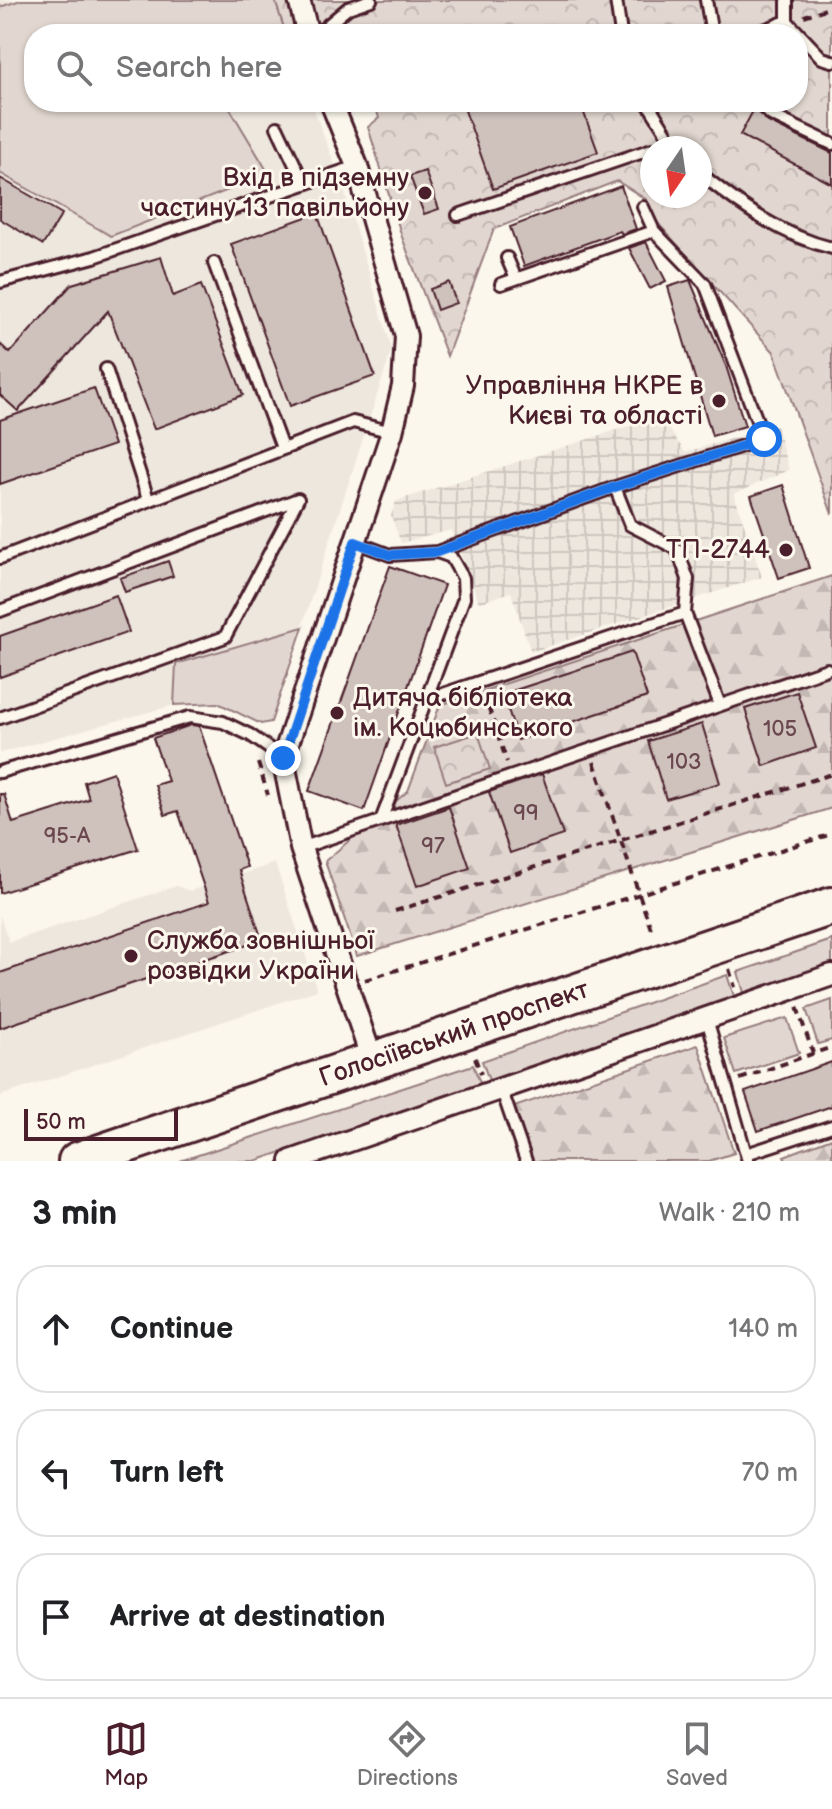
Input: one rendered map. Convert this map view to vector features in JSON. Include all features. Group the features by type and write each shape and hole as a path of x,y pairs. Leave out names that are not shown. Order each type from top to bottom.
{"highway":[{"name":"Голосіївський проспект","path":"77,1161 832,906"}],"street":[{"path":"299,0 305,24"},
{"path":"335,112 357,166 406,336 403,386 392,432 283,758 301,848 372,1060"},
{"path":"291,1161 832,975"}],"lane":[{"path":"329,24 348,8 371,0"},
{"path":"616,0 620,24"},
{"path":"706,0 710,24"},
{"path":"787,0 787,21 790,24"},
{"path":"779,24 787,21"},
{"path":"808,43 822,58 832,61"},
{"path":"653,112 668,136"},
{"path":"768,112 832,144"},
{"path":"277,127 304,184"},
{"path":"458,215 640,152"},
{"path":"0,282 94,257 357,166"},
{"path":"712,183 734,201 775,226 831,250"},
{"path":"355,542 390,555 437,552 615,487 764,439 705,284 654,231 643,208"},
{"path":"501,284 654,231"},
{"path":"507,258 516,279"},
{"path":"214,263 282,448"},
{"path":"106,369 148,499"},
{"path":"0,558 353,422 392,432"},
{"path":"615,487 630,525 677,549 688,579 685,613 720,705"},
{"path":"0,611 298,499 225,637 0,718"},
{"path":"382,818 464,598 463,578 451,557 437,552"},
{"path":"425,700 685,613"},
{"path":"301,848 827,669"},
{"path":"0,772 190,717 223,722 250,735 283,758"},
{"path":"707,1019 747,1157 832,1126"},
{"path":"501,1088 526,1161"}],"path":[{"path":"787,21 832,7"},
{"path":"480,682 511,775"},
{"path":"589,749 652,932"},
{"path":"395,911 832,774"},
{"path":"365,980 832,834"},
{"path":"797,1007 813,1053"},
{"path":"724,1084 832,1047"}],"shaded area":[{"path":"0,0 275,0 283,24 24,24 24,112 315,112 342,184 392,349 271,722 261,724 218,703 174,705 0,753"},
{"path":"660,416 685,452 776,426 789,470 734,494 762,577 531,652 511,592 479,603 452,530 401,543 391,516 396,501"},
{"path":"275,863 317,990 0,1096 0,916 9,942 176,886 190,891"}],"green space":[{"path":"21,0 275,0 283,24 24,24 24,112 232,112 269,174 111,236 0,173 0,7"},
{"path":"275,0 832,0 832,514 774,352 655,220 650,208 712,208 712,136 640,136 640,196 617,181 494,229 447,356 402,237 368,127 379,118 377,112 808,112 808,24 283,24"},
{"path":"832,576 832,808 357,956 325,861 408,791 440,705"},
{"path":"303,627 271,722 261,724 218,703 174,705 176,664"},
{"path":"478,733 490,769 446,783 434,747"},
{"path":"832,940 832,967 745,996 738,972"},
{"path":"727,975 735,999 490,1083 482,1061"},
{"path":"832,1000 832,1040 818,1044 806,1009"},
{"path":"787,1018 799,1053 736,1074 724,1038"},
{"path":"698,1045 734,1153 709,1161 533,1161 514,1107"},
{"path":"473,1065 481,1085 255,1161 180,1161"},
{"path":"832,1138 832,1157 822,1161 787,1161 784,1156"}],"building":[{"path":"466,112 584,112 598,152 493,189"},
{"path":"752,112 757,112 768,122 832,153 832,184 740,135"},
{"name":"Вхід в підземну частину 13 павільйону","path":"425,171 439,209 424,214 410,176"},
{"path":"0,178 62,214 43,245 0,219"},
{"path":"621,186 636,229 622,234 620,231 524,266 510,227"},
{"path":"317,213 375,376 290,406 231,244"},
{"path":"646,242 666,281 650,289 629,248"},
{"path":"161,257 173,296 201,285 243,395 154,429 108,311 18,411 0,395 0,344 10,353 72,284"},
{"path":"690,280 726,366 745,426 712,436 668,287"},
{"path":"449,282 456,303 437,310 430,289"},
{"path":"94,388 114,445 0,484 0,420"},
{"path":"783,485 809,568 779,578 751,496"},
{"path":"168,561 173,576 125,592 120,578"},
{"path":"390,566 444,585 364,811 309,791"},
{"path":"116,595 129,632 0,677 0,636"},
{"path":"632,652 647,697 518,740 503,694"},
{"path":"797,692 816,748 764,766 745,709"},
{"path":"702,724 720,783 666,799 648,741"},
{"name":"Служба зовнішньої розвідки України","path":"191,725 199,726 247,867 239,870 262,940 0,1028 0,973 209,902 178,811 165,815 155,785 168,781 153,738"},
{"path":"113,772 138,849 0,893 0,794 4,794 13,823 89,799 84,782"},
{"path":"542,774 563,835 510,853 489,792"},
{"path":"449,807 470,868 417,886 396,825"},
{"path":"832,1062 832,1106 758,1131 745,1092"}],"place":[{"name":"Вхід в підземну частину 13 павільйону","path":"425,193"},
{"name":"Управління НКРЕ в Києві та області","path":"719,401"},
{"name":"ТП-2744","path":"786,550"},
{"name":"Дитяча бібліотека ім. Коцюбинського","path":"337,713"},
{"name":"Служба зовнішньої розвідки України","path":"131,956"}],"route":[{"path":"283,758 355,542 390,555 437,552 615,487 764,439"}]}
